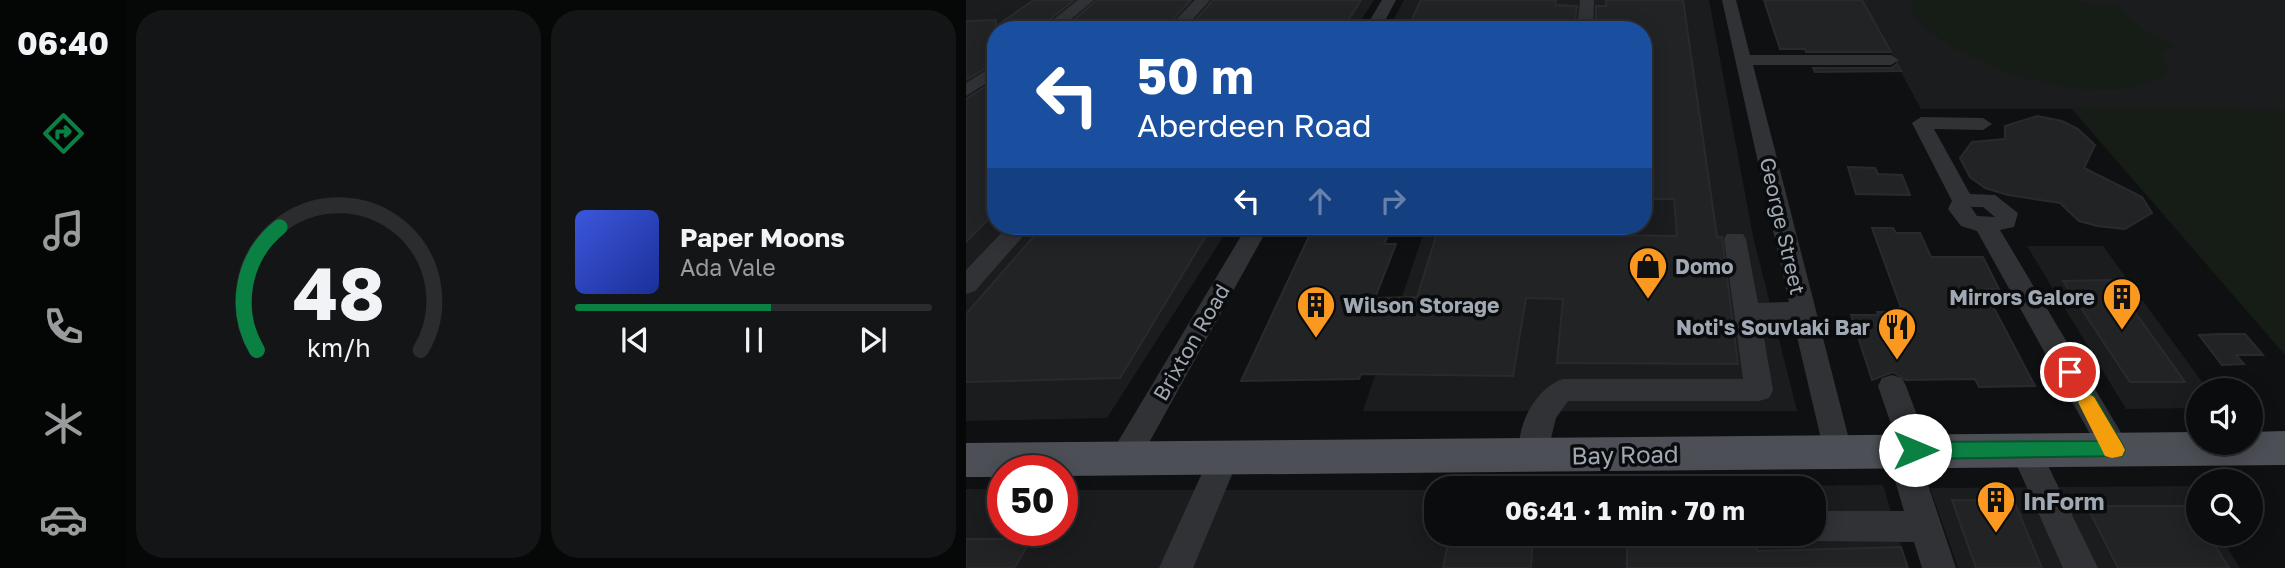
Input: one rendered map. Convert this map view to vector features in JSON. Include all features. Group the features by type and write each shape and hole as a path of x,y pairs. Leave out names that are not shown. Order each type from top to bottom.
{"main road":[{"name":"Bay Road","path":"966,460 2285,448"}],"street":[{"path":"1060,21 1087,0"},
{"path":"1183,21 1203,0"},
{"path":"1377,21 1389,0"},
{"path":"1586,21 1587,0"},
{"name":"George Street","path":"1729,0 1837,451"},
{"path":"1744,60 1891,60"},
{"path":"966,92 987,76"},
{"path":"1983,124 1921,123 1963,201 1959,209 1963,216 1986,226 2115,450"},
{"path":"966,285 1013,235"},
{"name":"Brixton Road","path":"1124,459 1253,235"},
{"path":"1534,454 1541,418 1557,393 1563,390 1759,390 1735,239"},
{"path":"1747,312 1803,311"},
{"path":"1892,386 1926,527 1939,568"},
{"path":"2025,450 2081,568"},
{"path":"1176,568 1224,458"},
{"path":"1826,526 1926,527"}],"shaded area":[{"path":"966,0 1374,0 1361,21 987,21 987,235 1224,235 1107,418 966,421"},
{"path":"1404,0 1709,0 1753,236 1797,411 1363,411 1423,235 1652,235 1652,21 1393,21"},
{"path":"1862,0 2285,0 2285,109 1921,109"},
{"path":"1913,0 2071,0 2090,4 2115,4 2141,28 2174,45 2162,52 2168,72 2142,85 2109,89 2072,88 2033,80 1995,67 1932,33 1911,12"},
{"path":"2071,108 2285,109 2285,355"},
{"path":"2027,246 2103,246 2199,378 2186,378 2186,408 2126,409"},
{"path":"1883,485 1908,568 966,568 966,489 987,489 987,546 1078,546 1078,490 1424,490 1424,546 1826,546 1826,486"},
{"path":"2186,486 2186,546 2226,546 2240,568 1958,568 1930,488"}],"building":[{"path":"1034,0 1074,0 1048,21 1003,21"},
{"path":"1097,0 1191,0 1171,21 1072,21"},
{"path":"1213,0 1361,0 1348,21 1195,21"},
{"path":"1421,0 1556,0 1555,5 1577,6 1575,21 1411,21"},
{"path":"1606,0 1683,0 1717,237 1722,237 1738,364 1557,363 1563,299 1526,298 1513,376 1361,374 1359,379 1241,381 1310,235 1388,235 1384,244 1396,244 1375,298 1417,297 1436,235 1677,236 1674,199 1652,199 1652,21 1596,21 1596,6 1606,6"},
{"path":"1764,0 1862,0 1891,52 1806,52 1805,49 1780,49"},
{"path":"996,20 987,21 987,67 966,80 966,21"},
{"path":"1897,64 1901,71 1815,72 1813,68 1891,68"},
{"path":"987,86 987,220 966,242 966,99"},
{"path":"2037,116 2062,121 2078,129 2095,145 2084,168 2142,197 2152,213 2125,229 2097,226 2079,221 2060,203 2008,195 1985,188 1970,177 1960,158 1972,142 2005,139 2005,126"},
{"path":"1848,167 1875,168 1878,174 1902,175 1910,195 1856,194"},
{"path":"1872,228 1893,228 1896,233 1920,233 1931,257 1983,257 1999,289 1984,289 2035,386 1979,387 1975,379 1906,380 1893,372 1872,380 1851,315 1878,315 1877,312 1898,312 1896,308 1901,308"},
{"path":"1035,235 1207,235 1120,378 966,382 966,314"},
{"name":"Mirrors Galore","path":"2112,280 2185,382 2130,382 2063,281"},
{"path":"2245,334 2263,355 2236,355 2244,364 2222,365 2199,335"},
{"name":"InForm","path":"1952,500 2014,501 2042,568 1976,568"},
{"path":"2087,506 2186,506 2186,546 2215,546 2229,568 2118,568"},
{"path":"966,539 987,539 987,546 1028,546 1014,568 966,568"},
{"path":"1448,546 1532,546 1531,568 1443,568"},
{"path":"1627,546 1756,546 1757,551 1901,547 1908,568 1627,568"}],"slow traffic":[{"path":"2088,402 2115,450 2112,450"}],"place":[{"name":"Domo","path":"1648,300"},
{"name":"Mirrors Galore","path":"2122,331"},
{"name":"Wilson Storage","path":"1316,339"},
{"name":"Noti's Souvlaki Bar","path":"1897,361"},
{"name":"InForm","path":"1996,534"}],"route":[{"path":"1915,450 2115,450 2070,372"}]}
